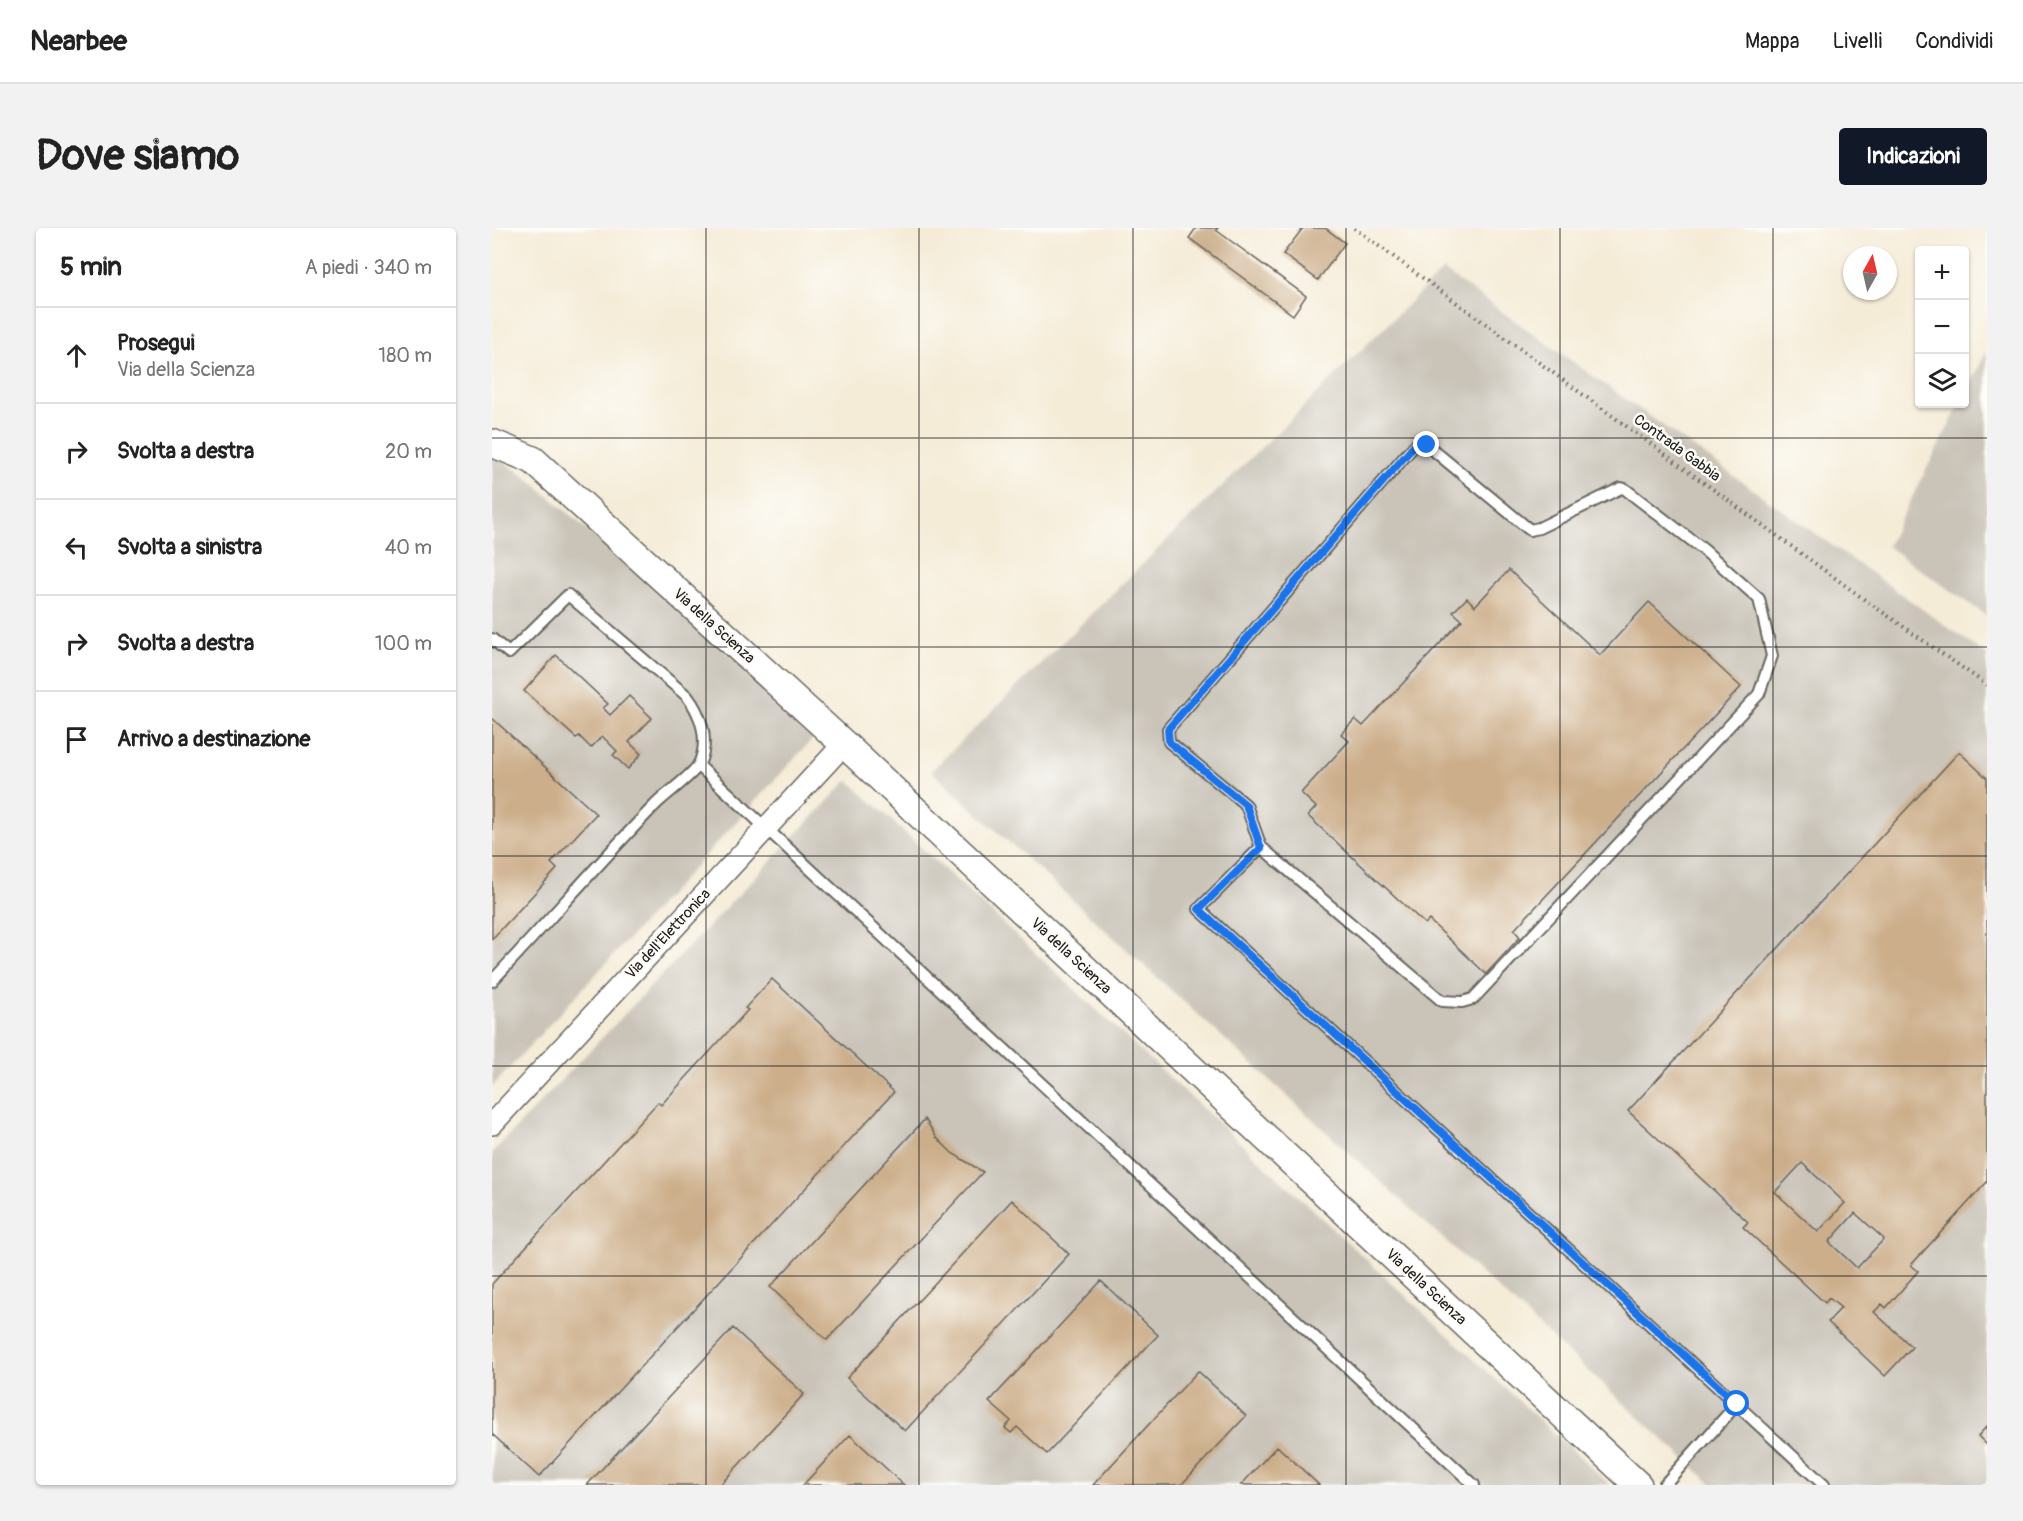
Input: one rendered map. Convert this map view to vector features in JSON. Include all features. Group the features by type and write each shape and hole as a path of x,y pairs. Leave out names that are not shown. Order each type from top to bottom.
{"street":[{"name":"Via della Scienza","path":"492,443 533,460 844,744 1638,1485"},
{"name":"Via dell'Elettronica","path":"492,1124 844,744"}],"lane":[{"path":"1427,445 1530,530 1539,528 1621,488 1625,489 1704,550 1759,599 1772,656 1760,694 1473,999 1462,1002 1442,1001 1261,848 1246,805 1169,742 1168,729 1414,446 1427,445"},
{"path":"492,639 509,653 568,595 687,696 695,706 701,722 704,744 699,765 657,802 492,981"},
{"path":"699,765 1474,1485"},
{"path":"1261,848 1199,909 1824,1485"},
{"path":"1664,1485 1737,1404"}],"path":[{"name":"Contrada Gabbia","path":"1354,228 1868,602 1987,685"}],"shaded area":[{"path":"1443,270 1987,655 1987,1485 1713,1485 931,771"},
{"path":"1987,351 1987,616 1887,546 1958,408 1969,408 1969,387"},
{"path":"492,453 535,484 818,733 492,1087"},
{"path":"848,780 1610,1485 492,1485 492,1153"}],"building":[{"path":"1196,228 1218,228 1216,230 1306,296 1293,315 1189,238"},
{"path":"1303,228 1325,228 1345,243 1318,280 1283,254"},
{"path":"1509,570 1600,655 1649,602 1741,687 1514,930 1520,937 1486,974 1429,920 1425,924 1308,816 1316,807 1301,793 1349,741 1341,734 1355,719 1363,726 1462,620 1453,612 1467,598 1475,606"},
{"path":"556,655 608,704 603,708 610,715 629,696 652,718 629,742 641,754 628,769 613,755 617,751 602,736 591,748 579,736 576,738 524,691"},
{"path":"492,718 596,814 551,863 557,869 492,939"},
{"path":"1959,752 1987,778 1987,1182 1911,1265 1918,1271 1886,1308 1882,1304 1874,1312 1912,1347 1885,1376 1828,1322 1841,1308 1829,1298 1825,1303 1743,1227 1748,1222 1628,1111","holes":["1802,1163 1845,1203 1818,1232 1775,1192","1855,1213 1884,1239 1857,1268 1829,1242"]},
{"path":"772,979 894,1092 539,1477 492,1434 492,1284 658,1102 661,1105 748,1010 745,1008"},
{"path":"925,1119 937,1138 952,1153 983,1172 827,1340 770,1287"},
{"path":"1012,1200 1069,1254 905,1431 847,1378"},
{"path":"1101,1281 1158,1335 1047,1454 1017,1427 1011,1433 1005,1428 1011,1421 989,1402"},
{"path":"733,1328 804,1394 720,1485 587,1485"},
{"path":"1198,1371 1246,1416 1181,1485 1093,1485"},
{"path":"1987,1426 1987,1445 1978,1436"},
{"path":"850,1435 904,1485 803,1485"},
{"path":"1277,1446 1319,1485 1241,1485"}],"route":[{"path":"1427,445 1414,446 1168,729 1169,742 1246,805 1261,848 1199,909 1737,1404"}]}
